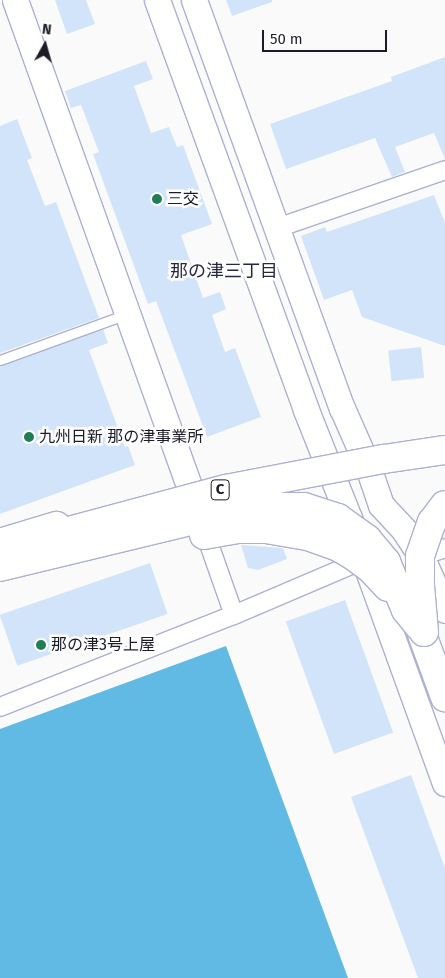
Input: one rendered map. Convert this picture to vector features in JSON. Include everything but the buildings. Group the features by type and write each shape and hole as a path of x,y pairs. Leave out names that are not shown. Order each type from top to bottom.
{"highway":[{"path":"0,543 75,521 227,484 383,454 445,446"},
{"name":"C","path":"0,552 104,520 226,489 384,459 445,450"},
{"path":"422,634 420,556 432,522 445,505"},
{"path":"0,567 235,510 268,507 304,508 338,518 368,539 386,562 406,610 422,634 445,696"},
{"path":"422,634 422,572 426,544 445,511"},
{"path":"0,585 74,564 180,539 239,529 291,532 338,547 370,568 388,587 405,616 422,634"}],"street":[{"path":"15,0 234,615"},
{"path":"157,0 306,410 330,469 445,783"},
{"path":"194,0 342,408 368,467 380,505 404,530 421,556 445,610"},
{"path":"277,228 445,170"},
{"path":"0,552 189,486 233,477 312,473 330,469 385,468 445,456"},
{"path":"404,530 445,518"},
{"path":"421,556 445,548"},
{"path":"0,707 234,615 363,560"}],"lane":[{"path":"0,360 128,314"}],"water":[{"path":"226,646 348,978 0,978 0,729"}],"place":[{"name":"三交","path":"157,199"},
{"name":"九州日新 那の津事業所","path":"29,437"},
{"name":"那の津3号上屋","path":"41,645"}],"district":[{"name":"那の津三丁目","path":"224,271"}]}
